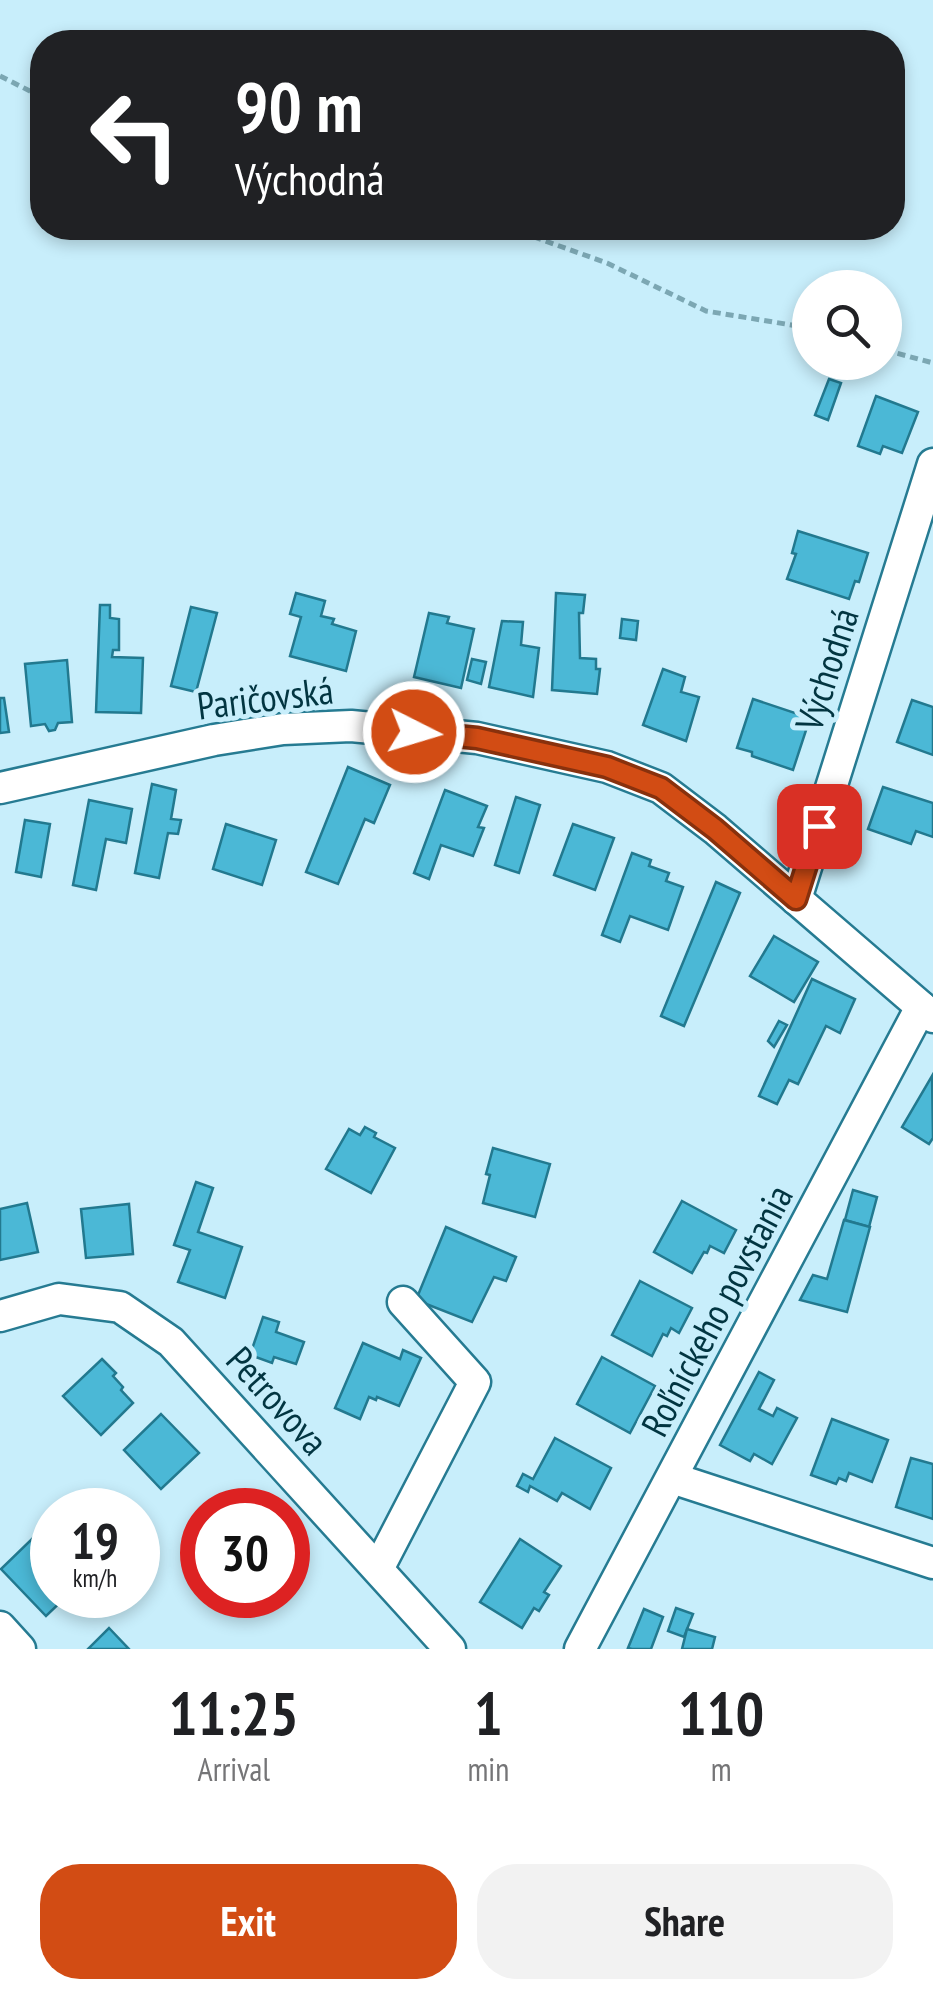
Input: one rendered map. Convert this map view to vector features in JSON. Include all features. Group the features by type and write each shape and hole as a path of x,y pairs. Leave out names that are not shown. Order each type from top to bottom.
{"street":[{"name":"Východná","path":"796,899 933,464"},
{"name":"Paričovská","path":"0,788 214,740 283,729 351,726 477,738 607,767 661,788 715,829 927,1012"},
{"name":"Roľníckeho povstania","path":"580,1649 927,1012"},
{"name":"Petrovova","path":"0,1316 59,1299 120,1307 171,1342 450,1649"},
{"path":"378,1570 475,1382 403,1302"},
{"path":"672,1478 933,1563"},
{"path":"0,1627 20,1649"}],"path":[{"path":"0,76 30,91"},
{"path":"542,240 608,263 706,311 792,325"},
{"path":"902,355 933,364"}],"building":[{"path":"829,380 841,383 828,420 815,415"},
{"path":"876,396 918,412 902,453 883,446 880,454 858,446"},
{"path":"798,531 868,553 849,599 787,579 796,554 792,553"},
{"path":"296,593 325,601 321,616 334,619 332,624 356,631 346,671 290,656 301,617 290,614"},
{"path":"556,593 585,595 583,613 579,613 580,658 596,659 596,669 600,669 597,694 552,690"},
{"path":"100,605 110,605 110,618 119,619 119,650 113,650 112,657 143,658 141,713 96,712"},
{"path":"191,607 217,613 196,692 171,686"},
{"path":"429,613 449,617 447,623 474,629 461,688 414,677"},
{"path":"622,619 638,621 636,640 620,638"},
{"path":"502,621 523,622 521,645 539,648 533,697 489,687"},
{"path":"472,659 486,662 481,684 467,680"},
{"path":"67,660 72,722 58,723 55,730 49,731 45,724 31,726 25,664"},
{"path":"663,669 685,677 681,692 699,697 686,741 643,725"},
{"path":"0,698 4,698 9,732 0,733"},
{"path":"753,699 810,718 793,770 737,748"},
{"path":"912,700 933,707 933,755 897,742"},
{"path":"348,767 390,785 374,823 365,819 338,884 306,872"},
{"path":"152,784 176,790 171,819 181,820 178,834 168,833 159,878 135,873"},
{"path":"883,787 933,803 933,837 916,831 911,844 868,829"},
{"path":"445,790 487,806 478,827 484,828 473,856 441,845 429,879 414,873"},
{"path":"516,797 540,805 519,873 495,865"},
{"path":"89,800 132,809 126,843 106,839 96,890 73,885"},
{"path":"25,820 50,824 41,877 16,872"},
{"path":"226,824 276,840 262,885 213,869"},
{"path":"573,824 614,838 595,890 554,875"},
{"path":"632,853 651,860 649,866 669,873 666,881 683,887 668,930 630,916 620,942 602,935"},
{"path":"716,882 740,893 684,1026 661,1016"},
{"path":"774,936 818,962 794,1002 750,976"},
{"path":"812,979 855,999 840,1033 826,1026 798,1084 789,1080 777,1104 759,1096"},
{"path":"779,1021 787,1025 774,1047 768,1041"},
{"path":"932,1076 933,1138 929,1144 902,1127"},
{"path":"365,1127 376,1133 374,1137 395,1148 371,1193 326,1169 349,1129 360,1135"},
{"path":"493,1148 550,1164 535,1217 483,1203"},
{"path":"196,1182 213,1188 198,1232 242,1247 225,1298 178,1282 190,1250 174,1245"},
{"path":"853,1190 877,1197 869,1227 845,1220"},
{"path":"682,1201 736,1230 724,1253 710,1246 692,1273 654,1252"},
{"path":"27,1203 38,1252 0,1260 0,1209"},
{"path":"129,1204 133,1254 86,1258 81,1209"},
{"path":"844,1220 870,1227 847,1312 800,1300 813,1275 827,1279"},
{"path":"446,1227 516,1257 506,1281 494,1277 472,1322 416,1300"},
{"path":"640,1281 692,1308 679,1333 671,1328 667,1336 663,1334 652,1356 612,1335"},
{"path":"263,1317 279,1322 276,1332 304,1342 296,1364 274,1357 272,1363 250,1355"},
{"path":"363,1343 400,1359 403,1350 421,1358 399,1406 369,1397 360,1419 335,1408"},
{"path":"602,1357 655,1386 630,1433 577,1404"},
{"path":"102,1359 116,1373 113,1376 133,1403 101,1435 63,1396"},
{"path":"759,1372 774,1380 759,1409 773,1416 777,1408 797,1418 772,1464 754,1454 750,1461 720,1445"},
{"path":"161,1414 199,1453 161,1489 124,1450"},
{"path":"832,1419 888,1440 872,1482 849,1473 846,1481 839,1478 836,1484 811,1475"},
{"path":"555,1438 611,1468 590,1509 562,1493 557,1501 530,1486 528,1492 517,1486 523,1474 533,1479"},
{"path":"911,1458 933,1464 933,1519 896,1507"},
{"path":"520,1539 561,1566 544,1592 549,1595 539,1611 534,1608 522,1628 480,1602"},
{"path":"30,1541 30,1599 1,1569"},
{"path":"676,1608 693,1614 684,1637 668,1631"},
{"path":"644,1609 663,1617 651,1649 628,1648"},
{"path":"109,1628 129,1649 88,1649"},
{"path":"687,1629 715,1637 712,1649 682,1649"}],"route":[{"path":"414,732 477,738 607,767 661,788 796,899 819,826"}]}
